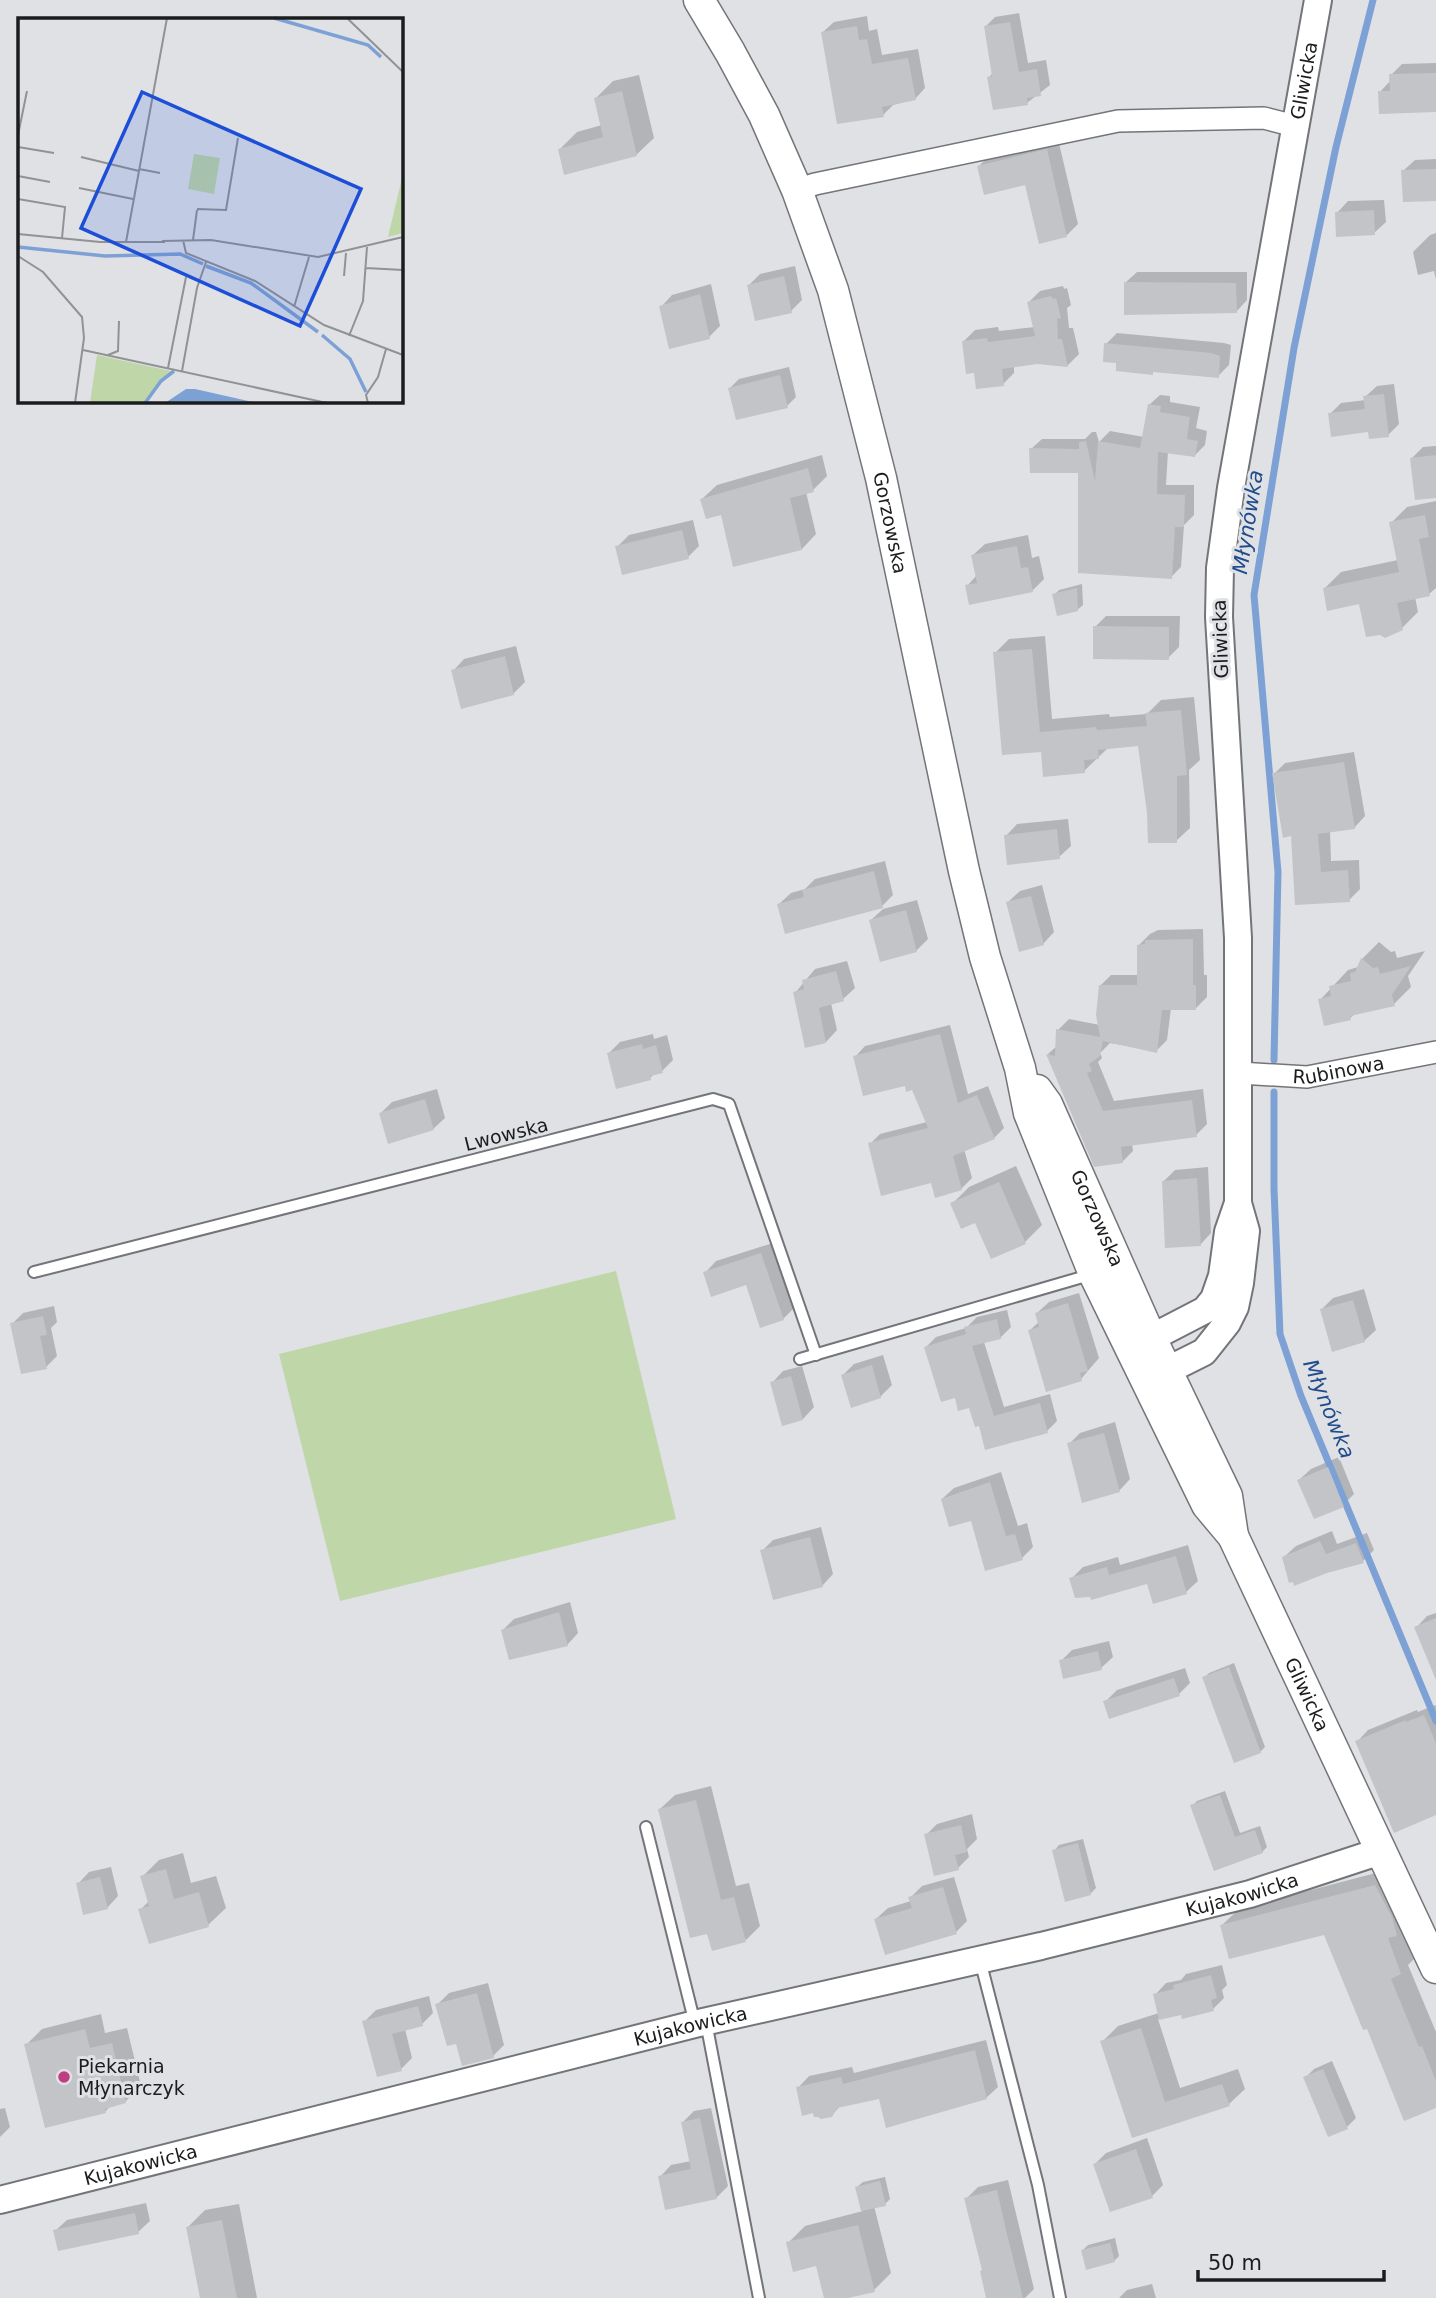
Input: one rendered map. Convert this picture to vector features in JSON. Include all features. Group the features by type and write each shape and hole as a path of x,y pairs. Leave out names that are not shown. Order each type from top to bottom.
{"main road":[{"name":"Gorzowska","path":"699,0 764,115 797,190 833,290 881,478 964,871 985,957 1020,1068 1029,1113 1153,1368"},
{"name":"Gorzowska","path":"1106,1269 1151,1338 1153,1368"},
{"name":"Gliwicka","path":"1153,1368 1227,1496 1233,1536 1436,1968"}],"street":[{"name":"Gliwicka","path":"1153,1368 1203,1352 1227,1323 1235,1307 1246,1231 1238,1203 1238,938 1221,690 1219,579 1231,488 1318,0"},
{"path":"797,190 1118,121 1264,118 1295,126"},
{"name":"Rubinowa","path":"1239,1073 1307,1077 1436,1052"},
{"name":"Gliwicka","path":"1151,1338 1205,1310 1214,1299 1222,1276 1228,1232 1238,1203"},
{"name":"Kujakowicka","path":"0,2200 700,2023 980,1960 1250,1894 1381,1851"}],"lane":[{"name":"Lwowska","path":"34,1272 713,1099 729,1104 816,1355"},
{"path":"800,1359 1106,1269"},
{"path":"646,1827 700,2023 759,2298"},
{"path":"980,1960 1038,2185 1060,2298"}],"green space":[{"path":"616,1271 676,1519 340,1601 279,1354"}],"building":[{"path":"1010,22 1019,72 1037,69 1041,96 1027,98 1028,105 993,110 987,77 992,76 984,26"},
{"path":"857,26 859,40 867,39 872,64 908,58 916,100 882,107 884,117 837,124 821,32"},
{"path":"1436,73 1436,112 1379,114 1378,91 1390,91 1389,74"},
{"path":"622,91 637,156 564,175 558,149 603,137 594,98"},
{"path":"1047,149 1067,237 1039,244 1025,185 984,195 977,166"},
{"path":"1436,169 1436,201 1403,202 1401,170"},
{"path":"1374,210 1375,235 1336,237 1335,212"},
{"path":"784,276 792,313 755,321 747,285"},
{"path":"1124,282 1236,283 1237,313 1124,315"},
{"path":"700,294 710,339 669,349 659,306"},
{"path":"1051,296 1056,298 1061,318 1057,319 1058,339 1062,339 1068,367 1037,364 1002,369 1004,386 976,389 974,373 966,374 962,341 987,338 988,342 1035,336 1027,302"},
{"path":"1104,343 1212,353 1220,356 1219,378 1116,371 1116,363 1103,362"},
{"path":"780,375 788,408 736,420 728,388"},
{"path":"1384,394 1389,437 1369,439 1368,432 1331,437 1328,413 1365,409 1363,396"},
{"path":"1148,404 1161,406 1160,412 1190,417 1187,439 1198,441 1195,457 1158,452 1157,494 1185,495 1184,527 1175,527 1172,579 1078,573 1078,473 1030,473 1029,448 1079,449 1079,442 1086,441 1095,481 1098,441 1140,448"},
{"path":"1436,455 1436,498 1415,500 1410,458"},
{"path":"808,468 814,492 790,498 802,550 733,567 721,515 706,519 700,499"},
{"path":"1425,515 1429,537 1419,539 1430,596 1397,603 1403,630 1385,638 1380,635 1366,637 1359,604 1327,611 1323,588 1399,572 1389,522"},
{"path":"682,530 689,559 622,575 615,546"},
{"path":"1017,546 1021,568 1028,567 1033,592 969,605 965,585 977,583 971,555"},
{"path":"1077,588 1078,611 1057,616 1052,594"},
{"path":"1093,626 1169,627 1169,660 1093,659"},
{"path":"1032,649 1040,732 1147,726 1145,713 1181,710 1187,775 1177,776 1177,843 1148,843 1138,746 1098,750 1099,759 1084,760 1085,773 1043,777 1041,752 1002,755 993,652"},
{"path":"505,656 514,695 461,709 451,670"},
{"path":"1344,762 1355,829 1318,834 1321,872 1348,870 1350,902 1295,905 1291,836 1283,838 1272,773"},
{"path":"1057,829 1060,859 1007,865 1004,835"},
{"path":"874,871 883,908 785,934 777,904 804,897 802,890"},
{"path":"1031,896 1044,945 1019,952 1006,902"},
{"path":"906,910 917,952 880,962 869,920"},
{"path":"1193,939 1196,1010 1162,1010 1157,1053 1103,1041 1100,1056 1089,1064 1092,1071 1087,1073 1103,1111 1192,1100 1197,1137 1121,1147 1123,1163 1094,1167 1046,1054 1055,1056 1056,1029 1100,1037 1096,1015 1099,985 1137,985 1137,945 1145,944 1145,940"},
{"path":"1361,958 1373,968 1378,967 1380,974 1411,966 1392,995 1395,1006 1350,1016 1351,1020 1324,1026 1318,999 1331,996 1329,986 1351,981 1350,973 1355,972"},
{"path":"836,971 844,1001 819,1008 826,1043 805,1048 793,992 804,989 802,980"},
{"path":"940,1034 958,1103 977,1095 995,1139 953,1156 962,1190 935,1198 931,1183 881,1196 868,1143 928,1128 912,1090 906,1092 905,1086 863,1096 853,1056"},
{"path":"642,1044 643,1049 656,1045 663,1073 650,1076 651,1080 616,1089 607,1053"},
{"path":"425,1099 434,1130 388,1144 379,1113"},
{"path":"1197,1178 1201,1246 1165,1248 1162,1181"},
{"path":"999,1182 1026,1244 991,1259 975,1223 961,1229 950,1203"},
{"path":"761,1253 784,1320 760,1328 746,1285 711,1297 703,1272"},
{"path":"1353,1300 1365,1342 1332,1352 1320,1309"},
{"path":"1068,1303 1088,1371 1080,1373 1082,1381 1046,1392 1028,1330 1039,1327 1035,1313"},
{"path":"43,1316 47,1335 40,1336 47,1369 21,1374 10,1323"},
{"path":"997,1319 1001,1339 972,1346 994,1416 1040,1403 1048,1433 985,1450 979,1426 975,1427 969,1408 958,1411 955,1398 941,1402 924,1347 966,1334 964,1327"},
{"path":"872,1365 881,1398 851,1408 841,1375"},
{"path":"791,1376 803,1420 782,1426 770,1382"},
{"path":"1104,1433 1120,1492 1082,1503 1067,1443"},
{"path":"1328,1467 1344,1507 1314,1519 1297,1480"},
{"path":"990,1482 1006,1536 1015,1534 1023,1560 985,1571 971,1521 949,1527 941,1499"},
{"path":"810,1537 823,1587 773,1600 760,1550"},
{"path":"1320,1541 1326,1554 1356,1543 1364,1563 1294,1586 1293,1582 1289,1583 1282,1557"},
{"path":"1176,1556 1187,1594 1153,1604 1147,1584 1091,1600 1090,1597 1075,1598 1069,1578 1107,1567 1109,1575"},
{"path":"559,1612 568,1646 509,1660 501,1630"},
{"path":"1436,1618 1436,1680 1414,1627"},
{"path":"1098,1651 1102,1670 1063,1679 1059,1660"},
{"path":"1229,1667 1261,1753 1234,1763 1202,1677"},
{"path":"1174,1678 1180,1696 1109,1719 1103,1701"},
{"path":"1424,1715 1436,1743 1436,1815 1394,1833 1355,1741"},
{"path":"1220,1795 1235,1837 1255,1830 1263,1853 1214,1871 1190,1805"},
{"path":"696,1800 721,1900 734,1897 746,1942 712,1951 707,1934 690,1938 658,1809"},
{"path":"961,1825 967,1852 955,1855 959,1870 934,1876 924,1834"},
{"path":"1078,1843 1091,1895 1065,1902 1052,1850"},
{"path":"166,1869 174,1899 199,1892 209,1927 149,1944 138,1909 149,1906 140,1876"},
{"path":"100,1877 108,1909 83,1915 76,1883"},
{"path":"1375,1885 1392,1917 1397,1936 1388,1938 1401,1974 1391,1979 1436,2081 1436,2108 1404,2121 1367,2029 1363,2030 1324,1935 1229,1959 1220,1925"},
{"path":"943,1887 957,1934 885,1955 874,1919 912,1908 908,1897"},
{"path":"1211,1975 1217,1998 1211,2000 1214,2011 1182,2019 1181,2015 1159,2020 1153,1994 1174,1989 1173,1985"},
{"path":"477,1993 494,2058 462,2066 456,2044 447,2046 435,2004"},
{"path":"418,2006 423,2026 392,2034 402,2071 377,2077 362,2021"},
{"path":"1141,2028 1165,2102 1222,2084 1230,2106 1132,2138 1100,2041"},
{"name":"Piekarnia Młynarczyk","path":"85,2029 90,2048 112,2043 126,2103 105,2109 106,2113 45,2128 24,2044"},
{"path":"975,2050 987,2099 886,2128 879,2099 837,2108 832,2117 821,2119 814,2117 813,2113 802,2116 796,2087 841,2077 843,2084"},
{"path":"1323,2069 1348,2129 1328,2137 1303,2077"},
{"path":"700,2118 717,2199 665,2210 658,2176 691,2169 681,2122"},
{"path":"1136,2149 1153,2198 1110,2212 1093,2164"},
{"path":"880,2181 886,2206 861,2211 855,2187"},
{"path":"997,2190 1023,2298 986,2298 980,2271 982,2270 964,2198"},
{"path":"135,2213 139,2234 58,2251 53,2230"},
{"path":"222,2220 237,2298 200,2298 186,2227"},
{"path":"858,2225 875,2292 848,2298 824,2298 816,2266 793,2272 786,2242"},
{"path":"1110,2243 1115,2262 1086,2270 1081,2250"}],"waterway":[{"name":"Młynówka","path":"1274,1060 1278,872 1254,595 1294,348 1336,147 1373,0"},
{"name":"Młynówka","path":"1274,1092 1274,1189 1280,1334 1301,1396 1436,1721"}],"place":[{"name":"Piekarnia Młynarczyk","path":"64,2077"}]}
